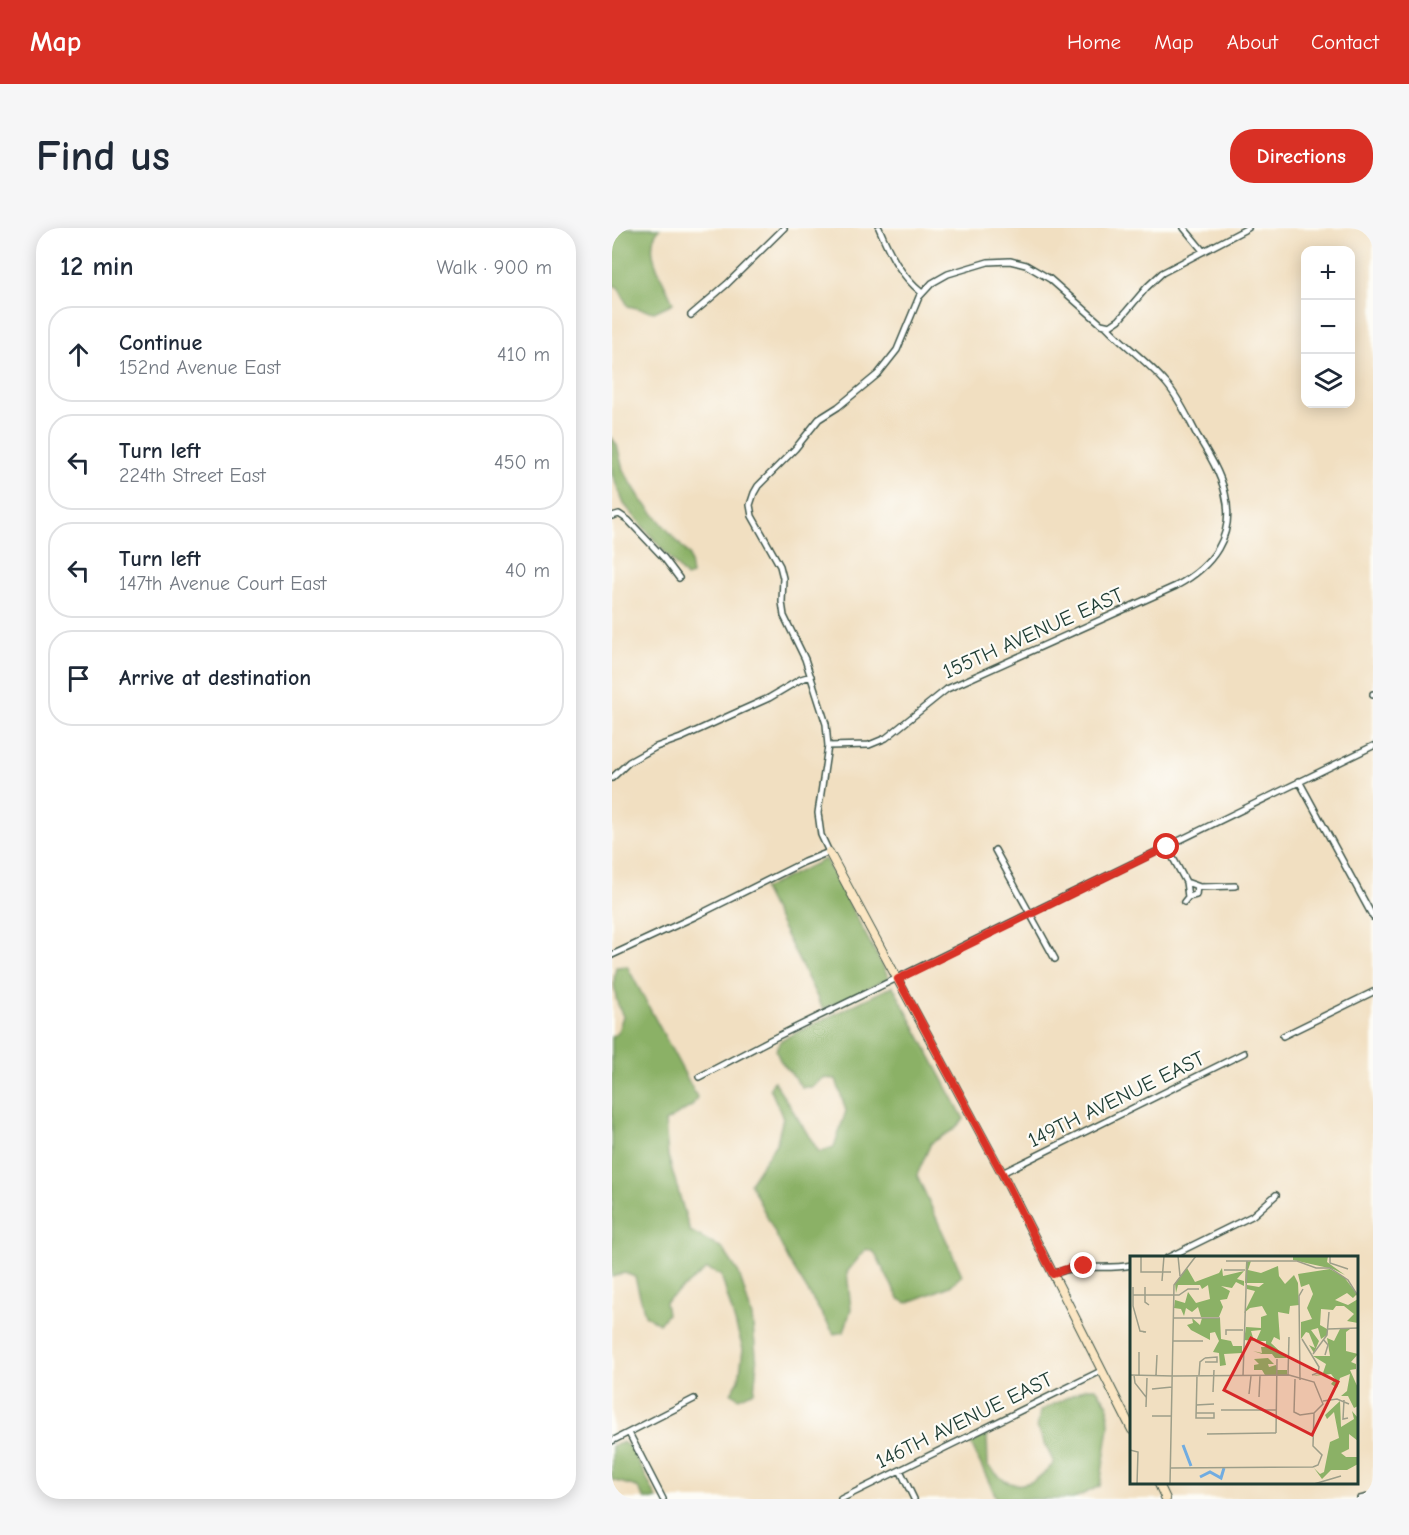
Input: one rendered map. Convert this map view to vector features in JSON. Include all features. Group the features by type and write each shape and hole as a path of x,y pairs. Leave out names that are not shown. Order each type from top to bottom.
{"street":[{"path":"691,315 727,284 784,228"},
{"path":"879,228 897,267 922,293"},
{"path":"1185,228 1203,251"},
{"path":"1130,1428 1002,1173 829,852 822,835 818,813 828,746 826,724 802,650 784,616 783,578 780,566 753,520 750,509 758,486 795,449 813,425 870,382 895,355 912,310 922,293 936,280 978,263 1010,261 1026,265 1042,274 1106,326 1114,324 1159,275 1248,228"},
{"name":"155TH AVENUE EAST","path":"828,746 869,745 886,738 947,689 1192,578 1206,567 1219,548 1228,518 1225,491 1219,476 1177,399 1161,378 1106,326"},
{"path":"612,516 619,514 628,520 679,578"},
{"path":"612,778 629,762 656,747 731,716 811,676"},
{"path":"699,1077 772,1039 1373,746"},
{"path":"1299,781 1373,918"},
{"path":"1167,847 1186,882 1188,897"},
{"path":"995,850 1055,959"},
{"path":"612,955 829,852"},
{"path":"1186,882 1197,887 1235,886"},
{"path":"1184,902 1188,897 1196,895 1197,887"},
{"path":"1283,1036 1373,992"},
{"name":"149TH AVENUE EAST","path":"1002,1173 1244,1053"},
{"path":"1169,1256 1252,1216 1276,1195"},
{"path":"1053,1274 1076,1267 1113,1268 1130,1265"},
{"name":"146TH AVENUE EAST","path":"841,1499 1101,1371"},
{"path":"612,1441 694,1399"},
{"path":"629,1432 663,1499"},
{"path":"900,1470 914,1499"},
{"path":"1159,1484 1166,1499"},
{"path":"1360,1499 1373,1496"}],"green space":[{"path":"612,228 660,228 654,236 653,255 673,303 654,312 628,306 618,287 612,285"},
{"path":"612,438 617,445 623,470 641,499 689,555 692,575 686,577 624,504 612,474"},
{"path":"825,859 889,978 823,1009 763,889"},
{"path":"627,966 697,1097 692,1106 665,1122 668,1156 690,1231 723,1249 739,1273 752,1317 757,1364 754,1391 739,1398 731,1393 739,1380 743,1349 721,1275 707,1269 665,1302 667,1314 659,1324 645,1315 635,1277 625,1273 612,1277 612,1036 617,1034 623,1016 616,998 614,979 616,967"},
{"path":"893,986 964,1119 953,1130 931,1143 917,1175 962,1275 950,1286 907,1303 899,1299 874,1252 866,1249 847,1272 851,1309 844,1332 834,1334 789,1261 750,1183 777,1142 783,1118 770,1088 774,1081 819,1152 834,1147 846,1111 836,1079 823,1078 812,1087 802,1087 780,1060 776,1050 781,1040"},
{"path":"1086,1388 1096,1388 1108,1405 1109,1427 1100,1486 1073,1499 997,1499 971,1444 987,1434 988,1466 1007,1482 1021,1484 1034,1480 1054,1463 1037,1428 1040,1411"},
{"path":"623,1442 632,1449 657,1499 645,1499 637,1487 612,1480 612,1446"}],"route":[{"path":"1084,1266 1072,1267 1053,1274 1002,1173 898,979 1167,847"}]}
